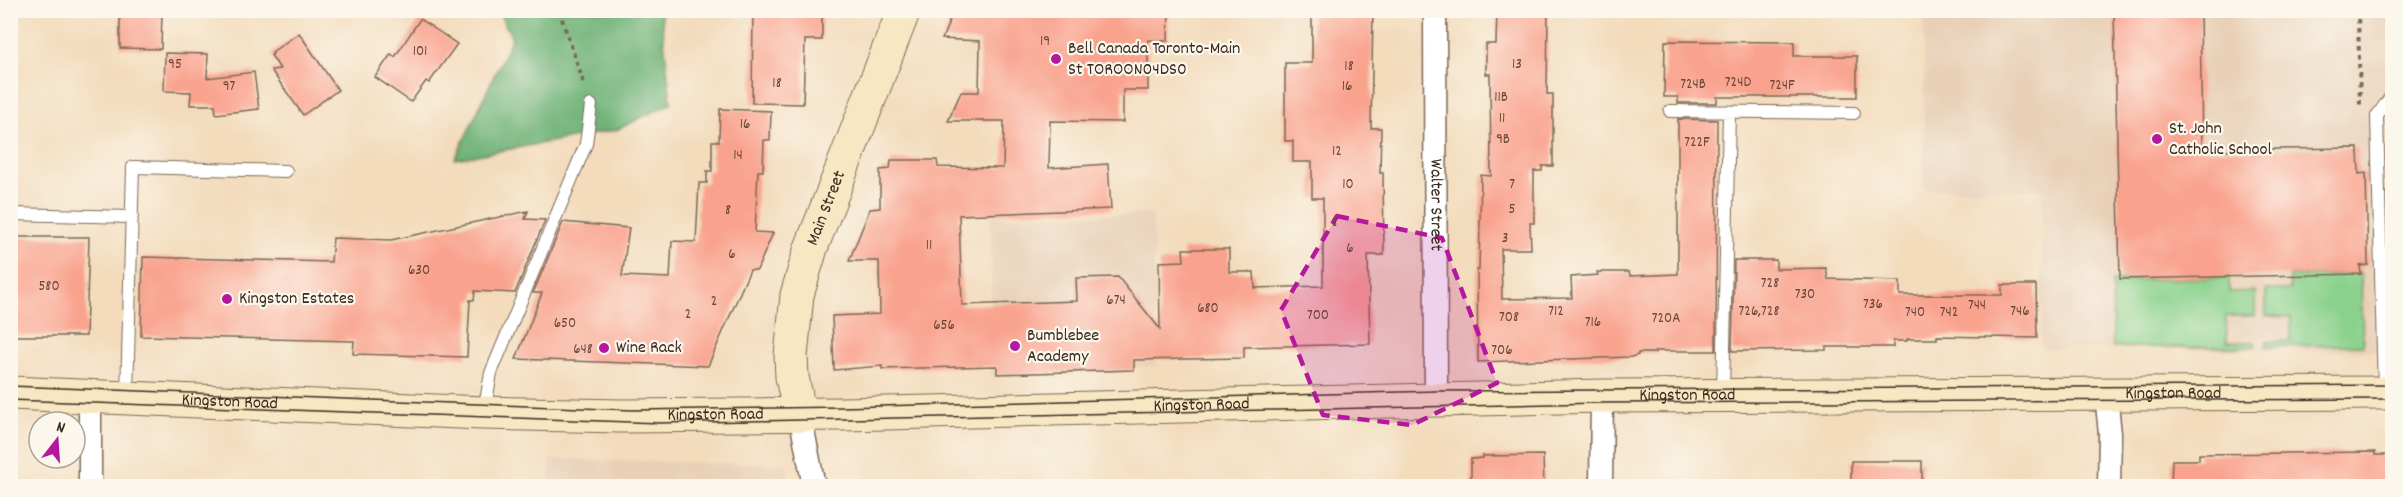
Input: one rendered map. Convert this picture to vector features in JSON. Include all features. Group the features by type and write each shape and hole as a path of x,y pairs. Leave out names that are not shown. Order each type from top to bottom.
{"main road":[{"name":"Main Street","path":"800,415 792,377 791,356 797,295 811,248 904,10"},
{"name":"Kingston Road","path":"10,393 483,413 622,416 800,415 1602,396 2388,393"}],"street":[{"name":"Walter Street","path":"1435,10 1436,400"},
{"path":"2106,394 2110,434 2109,486"},
{"path":"90,396 90,486"},
{"path":"1601,486 1602,396"},
{"path":"800,415 814,486"}],"lane":[{"path":"2388,393 2377,116 2392,95"},
{"path":"483,413 491,373 586,144 591,105"},
{"path":"1670,111 1854,113"},
{"path":"1723,396 1729,112"},
{"path":"126,397 133,167 286,171"},
{"path":"10,214 132,217"}],"path":[{"path":"559,10 591,105"}],"highlighted area":[{"path":"1337,216 1442,238 1497,383 1412,425 1323,415 1281,310"}],"shaded area":[{"name":"St. John Catholic School","path":"1924,11 2392,11 2392,89 2389,90 2389,351 2041,349 2042,190 1924,189"},
{"path":"1153,214 1157,366 991,377 991,217"},
{"path":"550,459 788,465 788,486 549,486"}],"green space":[{"path":"498,11 661,11 671,103 616,130 455,159 512,38"},
{"path":"2361,274 2363,345 2266,346 2267,341 2291,341 2291,317 2266,316 2266,290 2290,290 2290,276"},
{"path":"2229,277 2229,292 2255,291 2255,316 2226,316 2227,342 2255,342 2255,347 2113,347 2112,281"}],"building":[{"path":"753,10 822,10 822,40 805,40 803,104 752,103"},
{"path":"954,10 1169,10 1168,41 1148,40 1148,90 1123,90 1123,122 1050,121 1049,168 1108,164 1111,209 959,215 962,305 1077,301 1076,278 1118,277 1160,329 1159,262 1184,261 1183,249 1229,249 1229,272 1254,272 1255,288 1323,286 1323,198 1312,198 1312,162 1293,162 1293,141 1285,141 1285,63 1312,63 1312,10 1373,10 1371,128 1381,128 1380,173 1383,173 1384,255 1368,255 1370,344 1244,347 1244,358 1134,360 1134,370 997,374 997,366 882,369 882,366 834,370 832,316 880,314 879,261 849,261 870,209 880,208 880,170 890,169 891,160 937,160 938,167 1003,168 1004,121 948,121 961,92 979,92 980,41 942,39"},
{"path":"1497,10 1548,10 1547,94 1553,94 1553,166 1542,166 1542,171 1534,171 1534,223 1530,223 1531,249 1501,249 1502,299 1572,298 1571,277 1598,275 1597,272 1629,272 1630,276 1678,274 1678,119 1717,120 1716,351 1655,351 1655,353 1638,353 1631,357 1478,362 1477,270 1479,270 1481,175 1491,176 1490,74 1486,74 1486,44 1496,44"},
{"path":"2114,10 2200,10 2202,150 2358,148 2359,174 2366,173 2368,265 2360,266 2361,274 2120,279"},
{"path":"120,11 162,12 161,49 120,48"},
{"path":"420,19 457,44 429,83 426,81 411,102 375,77 391,54 395,57"},
{"path":"299,33 338,90 303,115 271,70 280,69 271,55 272,52"},
{"path":"1665,41 1794,42 1794,56 1857,56 1857,97 1717,97 1717,103 1678,103 1678,97 1664,97"},
{"path":"165,53 208,54 207,78 254,72 259,109 216,114 215,105 190,105 191,92 164,91"},
{"path":"720,109 771,111 770,140 764,140 763,171 758,171 755,232 773,233 757,270 750,270 708,366 516,359 542,293 533,293 563,222 629,228 622,276 670,278 672,241 696,242 699,183 707,183 707,171 712,171 712,141 719,141"},
{"path":"528,211 525,219 545,220 515,293 475,291 474,300 470,300 467,357 353,354 354,341 141,336 143,257 331,262 333,238 391,240"},
{"path":"10,237 89,237 86,336 10,336"},
{"path":"1734,260 1776,260 1776,269 1826,268 1828,279 1900,281 1900,295 2002,295 2002,285 2036,285 2037,338 1937,336 1937,339 1893,341 1893,347 1732,351"},
{"path":"2375,452 2375,455 2392,455 2392,486 2171,486 2172,460 2199,460 2199,454"},
{"path":"1543,455 1544,486 1471,486 1471,459 1483,458 1483,456"},
{"path":"1851,461 1922,461 1922,486 1851,486"}],"tram line":[{"path":"10,386 633,410 843,407 1436,391 2392,385"},
{"path":"10,400 659,423 1602,403 2392,399"}],"place":[{"name":"Bell Canada Toronto-Main St TOROON04DS0","path":"1056,59"},
{"name":"St. John Catholic School","path":"2157,139"},
{"name":"Kingston Estates","path":"227,299"},
{"name":"Bumblebee Academy","path":"1015,346"},
{"name":"Wine Rack","path":"604,348"}]}
